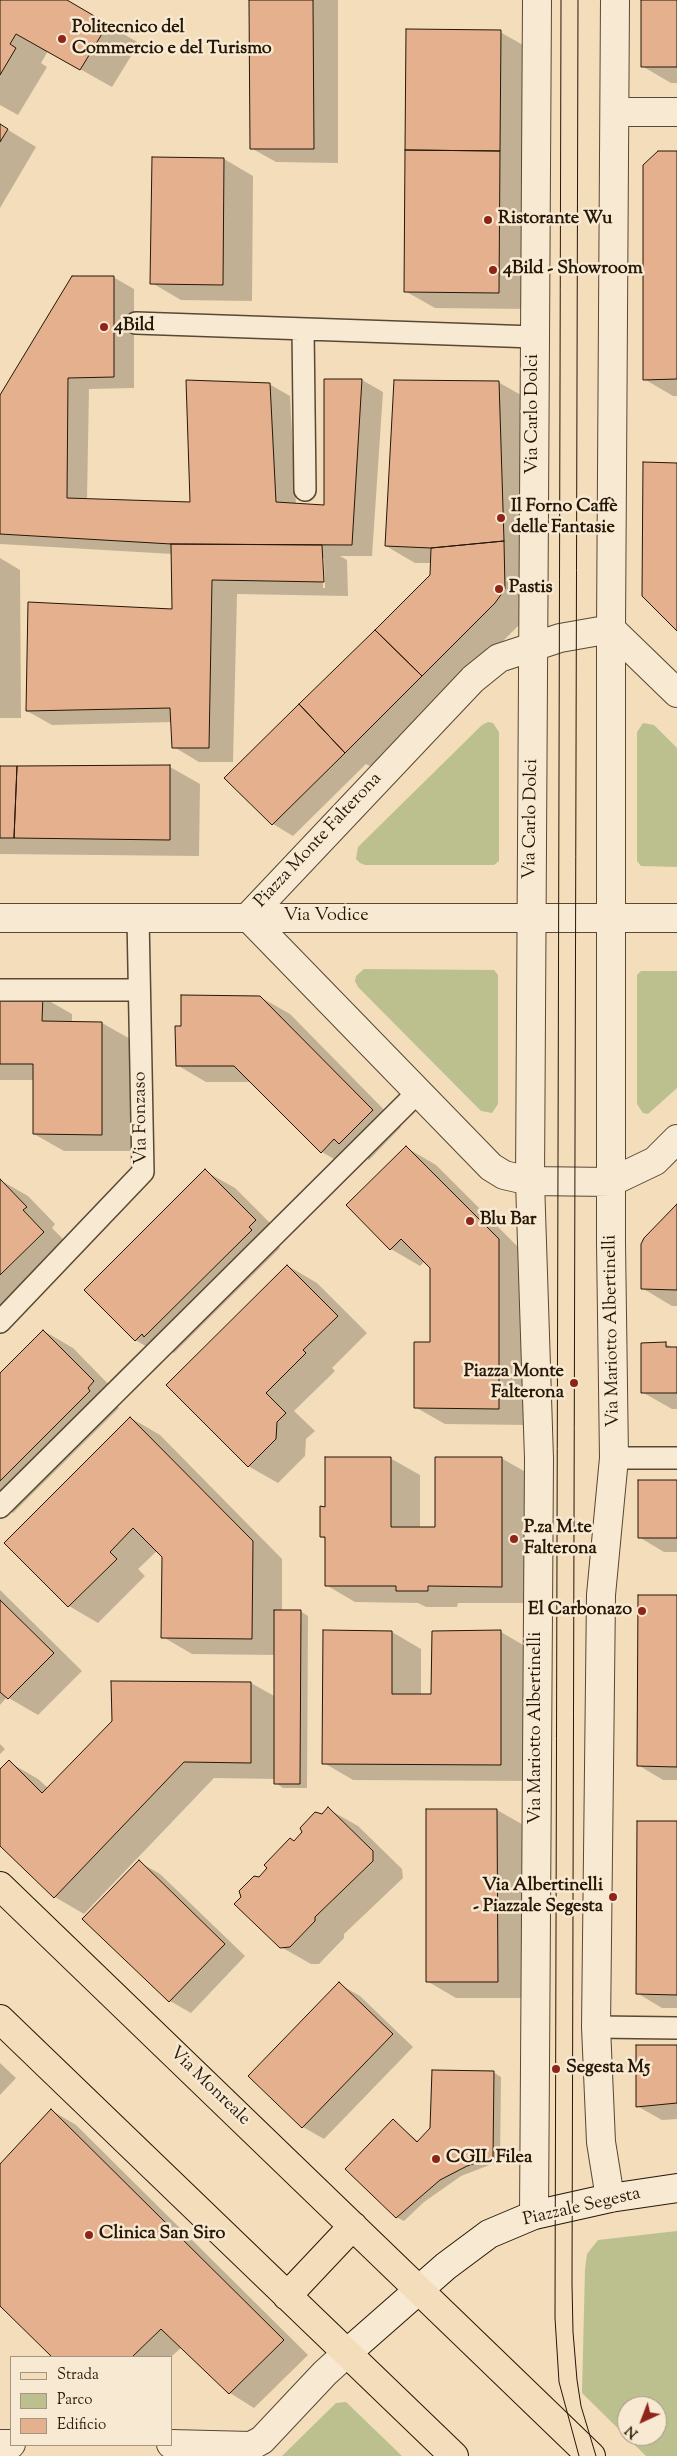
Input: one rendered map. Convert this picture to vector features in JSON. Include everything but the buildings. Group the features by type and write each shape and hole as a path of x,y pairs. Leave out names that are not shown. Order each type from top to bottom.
{"main road":[{"name":"Via Monreale","path":"0,1886 419,2289"},
{"path":"0,2018 454,2456"},
{"path":"288,2296 353,2226"},
{"path":"419,2289 591,2456"}],"street":[{"name":"Via Carlo Dolci","path":"531,918 535,645 534,337 537,0"},
{"path":"611,1182 611,629 615,0"},
{"path":"615,112 677,112"},
{"path":"611,629 677,693"},
{"name":"Piazza Monte Falterona","path":"611,629 575,635 535,645 499,658 473,679 248,917 491,1167 504,1174 530,1181 611,1182 655,1161 677,1139"},
{"name":"Via Vodice","path":"0,918 531,918"},
{"path":"530,1181 531,918 677,918"},
{"name":"Via Mariotto Albertinelli","path":"530,1181 539,1458 534,2215"},
{"name":"Via Mariotto Albertinelli","path":"610,2198 601,2142 596,2027 600,1595 614,1458 611,1182"},
{"name":"Piazzale Segesta","path":"248,2451 262,2440 325,2373 347,2353 419,2289 489,2234 534,2215 610,2198 677,2188"},
{"path":"172,2444 248,2451"}],"lane":[{"path":"136,323 534,337"},
{"path":"303,329 305,490"},
{"name":"Via Fonzaso","path":"0,1322 143,1172 138,917"},
{"path":"0,990 139,990"},
{"path":"0,1507 418,1092"},
{"path":"614,1458 677,1458"},
{"path":"596,2027 677,2028"}],"green space":[{"path":"488,722 493,723 499,732 499,861 494,865 365,865 360,863 356,859 358,847 482,725"},
{"path":"643,723 654,725 677,748 677,867 641,866 637,861 637,732"},
{"path":"364,969 494,970 498,975 498,1104 492,1113 481,1111 358,987 355,981 356,976"},
{"path":"641,971 677,971 677,1088 648,1114 643,1113 637,1104 637,975"},
{"path":"677,2231 677,2456 646,2456 636,2446 667,2446 667,2396 617,2396 617,2427 582,2393 587,2254 598,2240"},
{"path":"346,2402 402,2456 282,2456 336,2403"}],"tram line":[{"path":"561,0 555,2318 559,2382 579,2456"},
{"path":"578,0 572,2284 577,2380 581,2406 596,2456"}],"place":[{"name":"Politecnico del Commercio e del Turismo","path":"62,39"},
{"name":"Ristorante Wu","path":"488,220"},
{"name":"4Bild - Showroom","path":"493,270"},
{"name":"4Bild","path":"104,327"},
{"name":"Il Forno Caffè delle Fantasie","path":"501,518"},
{"name":"Pastis","path":"499,589"},
{"name":"Blu Bar","path":"470,1221"},
{"name":"Piazza Monte Falterona","path":"574,1383"},
{"name":"P.za M.te Falterona","path":"514,1539"},
{"name":"El Carbonazo","path":"642,1611"},
{"name":"Via Albertinelli - Piazzale Segesta","path":"613,1897"},
{"name":"Segesta M5","path":"556,2069"},
{"name":"CGIL Filea","path":"436,2159"},
{"name":"Clinica San Siro","path":"89,2235"}]}
